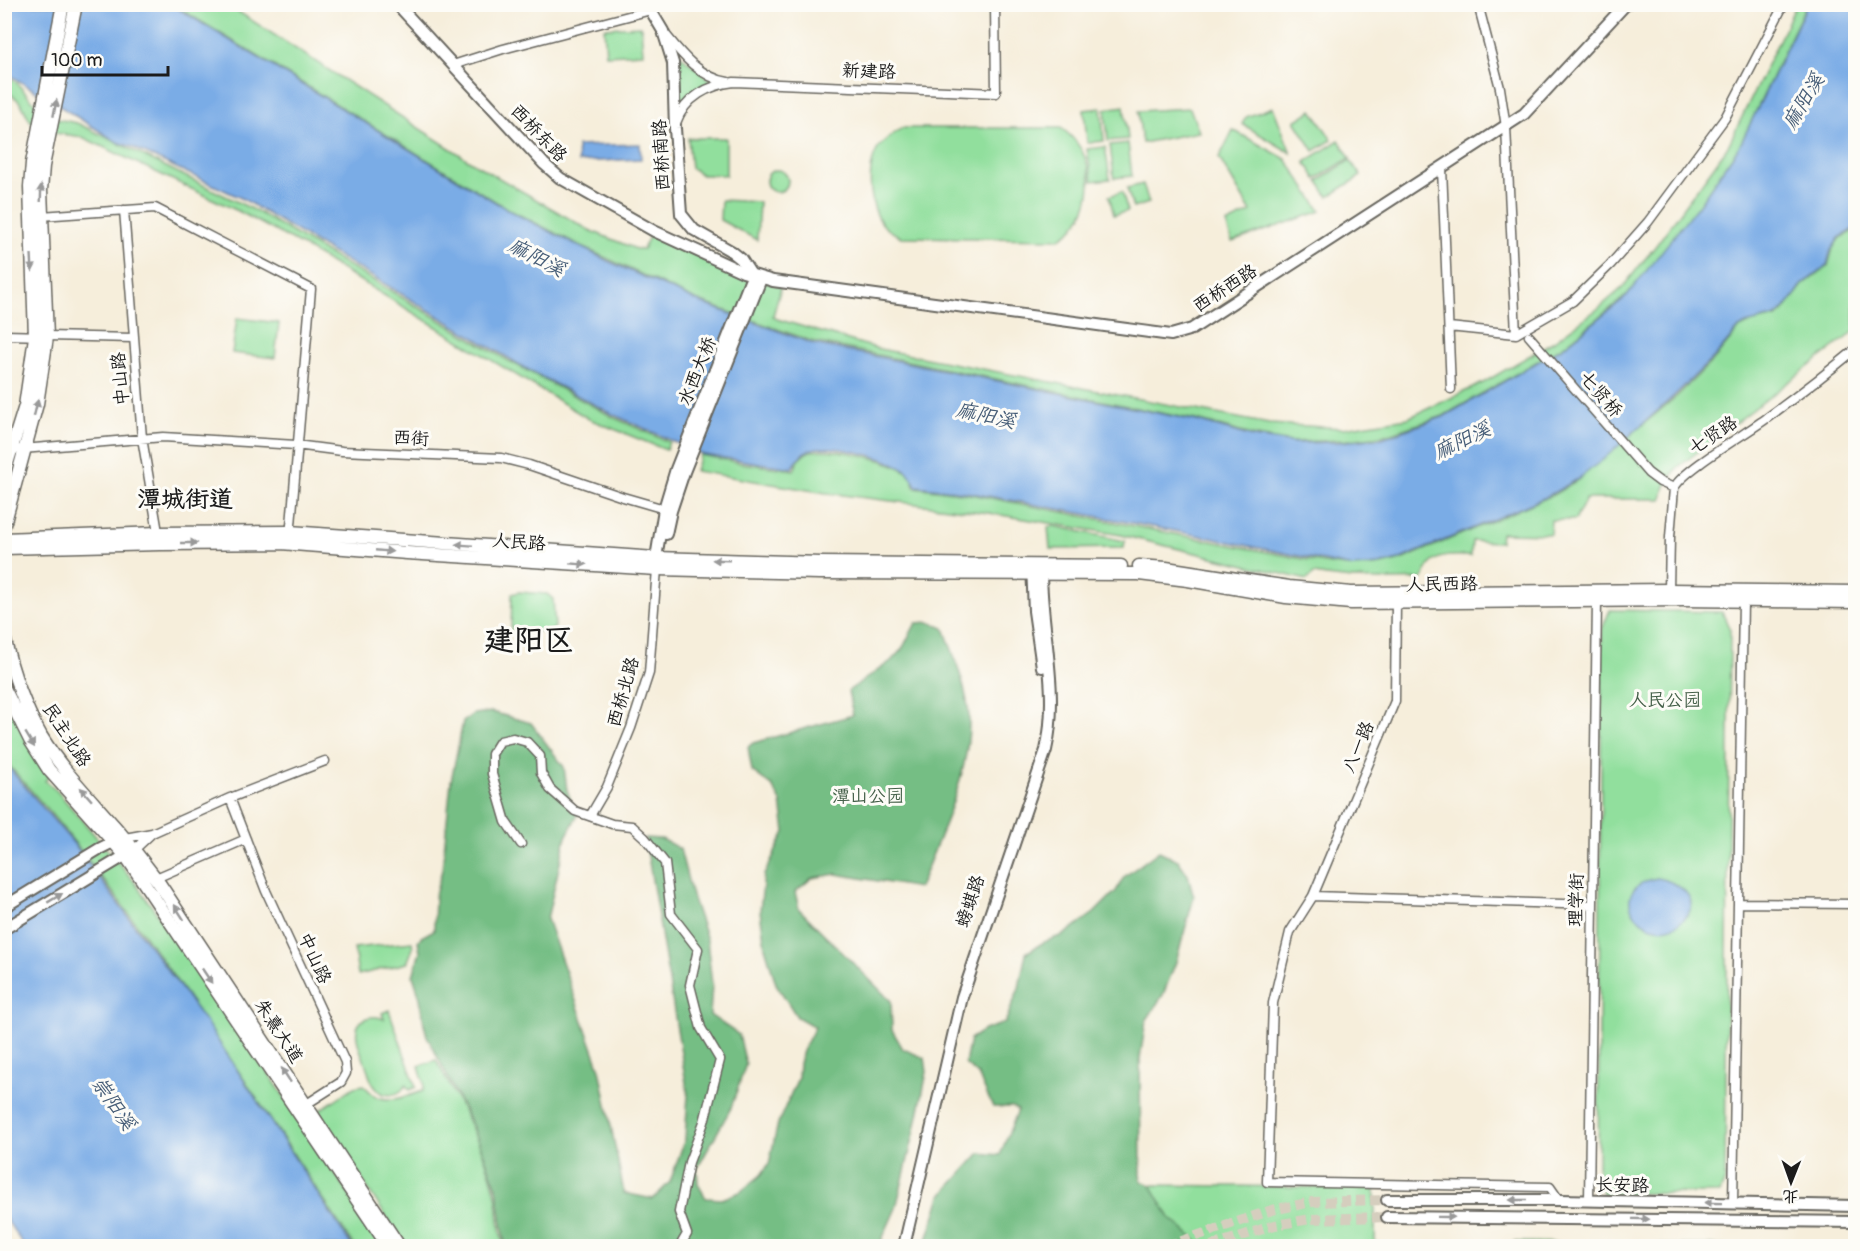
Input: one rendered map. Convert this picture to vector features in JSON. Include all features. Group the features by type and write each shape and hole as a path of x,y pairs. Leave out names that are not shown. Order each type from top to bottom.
{"highway":[{"path":"4,473 25,406 41,337 30,218 63,4"},
{"path":"4,525 38,404 41,337 38,164 76,4"},
{"name":"人民路","path":"4,539 290,537 417,554 658,562 820,573 1037,570"},
{"name":"人民路","path":"4,548 159,538"},
{"name":"人民西路","path":"1037,570 1139,566 1289,587 1351,593 1856,592"},
{"name":"人民西路","path":"1037,570 1139,574 1286,597 1351,603 1597,600 1856,602"},
{"name":"民主北路","path":"4,637 22,698 42,736 63,768 119,839"},
{"name":"民主北路","path":"4,688 30,740 50,770 119,839"},
{"name":"朱熹大道","path":"119,839 301,1108 399,1246"},
{"name":"朱熹大道","path":"130,853 156,878 388,1246"}],"main road":[{"name":"西桥东路","path":"397,4 544,164 560,178 654,231 755,282"},
{"name":"西桥西路","path":"755,282 1159,334 1180,333 1192,329 1524,114 1626,4"},
{"name":"西桥南路","path":"649,7 663,32 673,63 681,214 694,230 741,259 755,282"},
{"name":"水西大桥","path":"658,562 667,510 680,471 755,282"},
{"name":"螃蜞路","path":"899,1246 954,1003 1040,750 1045,721 1045,683 1034,611 1037,570"},
{"path":"904,1246 962,997 1047,750 1052,728 1051,686 1037,570"},
{"path":"4,907 119,839"},
{"path":"4,928 130,853"},
{"name":"长安路","path":"1387,1200 1559,1200 1856,1206"},
{"name":"长安路","path":"1387,1217 1856,1222"}],"street":[{"name":"新建路","path":"675,128 682,111 696,96 713,86 734,82 996,93 995,4"},
{"path":"1478,4 1500,88 1506,127 1516,334"},
{"path":"1449,327 1516,334 1573,301 1610,265 1648,222 1725,118 1784,4"},
{"path":"453,65 649,7"},
{"path":"663,32 703,72 721,81 734,82"},
{"path":"1442,168 1451,388"},
{"path":"40,216 155,208 311,289 290,537"},
{"name":"中山路","path":"124,210 142,438 159,538"},
{"path":"4,335 133,338"},
{"name":"七贤桥","path":"1529,336 1648,473 1674,488"},
{"name":"七贤路","path":"1674,488 1681,478 1768,417 1856,349"},
{"name":"西街","path":"11,450 142,438 204,439 296,445 342,451 501,458 667,510"},
{"path":"1669,591 1674,488"},
{"name":"西桥北路","path":"590,816 607,787 650,673 658,562"},
{"name":"理学街","path":"1589,1201 1597,600"},
{"path":"1733,1204 1743,601"},
{"name":"八一路","path":"1396,602 1395,701 1313,896 1290,932 1273,1003 1267,1182 1550,1187 1559,1200"},
{"path":"521,844 506,822 492,774 492,754 500,741 513,738 527,742 540,756 541,773 550,789 575,811 612,824 632,826 665,863 671,914 698,949 690,984 701,1028 720,1060 704,1122 689,1162 679,1212 687,1234 680,1246"},
{"path":"119,839 152,833 230,798 325,761"},
{"name":"中山路","path":"230,798 266,891 346,1068 341,1082 301,1108"},
{"path":"130,853 152,833"},
{"path":"156,878 246,839"},
{"path":"1313,896 1593,904"},
{"path":"1739,903 1856,903"}],"green space":[{"path":"174,5 203,5 212,10 216,5 228,5 473,163 589,230 636,249 643,249 650,235 781,287 773,316 777,319 879,349 1269,424 1343,428 1408,418 1483,383 1554,341 1622,288 1727,148 1796,5 1806,5 1740,145 1700,203 1626,296 1562,347 1443,416 1382,436 1292,442 1252,435 1201,421 814,342 696,300 508,209"},
{"path":"641,26 643,53 606,55 604,28"},
{"path":"675,51 713,82 698,90 680,108"},
{"path":"5,74 17,83 47,117 77,123 258,212 509,361 615,418 669,442 666,450 589,419 301,245 240,212 82,137 41,129 32,123 21,104 5,92"},
{"path":"1124,106 1128,139 1108,141 1105,109"},
{"path":"1273,107 1291,153 1242,124 1246,117"},
{"path":"1101,108 1104,141 1087,143 1084,110"},
{"path":"1190,108 1199,132 1142,143 1138,111"},
{"path":"1312,110 1332,140 1314,151 1295,121"},
{"path":"902,128 1061,128 1072,138 1086,161 1090,188 1082,215 1072,229 1059,239 901,237 887,228 875,211 870,179 877,150"},
{"path":"1233,130 1286,159 1321,211 1232,242 1226,224 1251,212 1219,158"},
{"path":"688,138 726,138 726,175 702,175 691,168"},
{"path":"1339,140 1350,158 1316,179 1305,162"},
{"path":"1128,143 1132,176 1114,178 1110,145"},
{"path":"1105,147 1110,179 1092,181 1087,149"},
{"path":"1350,160 1361,176 1328,197 1318,181"},
{"path":"777,170 785,173 788,181 785,189 777,192 769,189 766,181 769,173"},
{"path":"1143,184 1149,203 1133,208 1127,188"},
{"path":"1122,192 1128,211 1114,215 1109,196"},
{"path":"721,200 759,202 757,240 720,220"},
{"path":"1855,230 1855,331 1677,468 1665,486 1662,499 1586,499 1575,520 1551,520 1550,534 1501,533 1500,542 1472,541 1471,556 1441,557 1431,564 1422,579 1368,580 1314,574 1307,580 1121,535 989,513 826,493 695,471 700,455 794,470 801,457 808,452 817,450 846,452 894,465 912,477 914,487 975,495 1324,563 1356,567 1396,562 1553,495 1578,480 1678,395 1717,356 1740,328 1753,322 1777,317 1782,313 1803,285 1828,266 1833,248 1839,239"},
{"path":"237,318 279,323 275,358 232,353"},
{"path":"1054,526 1125,541 1124,548 1050,549 1048,527"},
{"path":"519,592 547,594 553,599 555,627 551,631 513,631 511,629 512,594"},
{"name":"人民公园","path":"1610,610 1722,612 1730,630 1725,1180 1720,1193 1603,1194 1598,1180 1602,629"},
{"name":"潭山公园","path":"929,622 944,628 964,687 969,728 967,751 954,799 919,888 836,874 812,878 795,892 799,909 891,1001 892,1030 903,1049 925,1058 927,1072 896,1208 879,1246 508,1246 504,1240 497,1188 474,1129 427,1036 420,998 413,976 420,951 418,941 434,930 435,895 442,870 451,781 463,722 473,714 492,712 531,723 564,767 567,790 577,816 566,837 547,919 600,1069 624,1193 653,1199 670,1182 685,1139 688,1095 645,838 662,839 680,849 692,896 707,940 712,984 710,1015 739,1035 746,1064 731,1108 697,1169 698,1184 706,1198 722,1199 740,1192 761,1175 769,1164 778,1123 798,1078 799,1063 804,1048 815,1027 797,1017 776,984 765,947 760,911 764,875 785,832 781,802 772,786 752,771 748,747 753,743 853,715 848,691 891,661 902,649 916,623"},
{"path":"4,696 50,775 45,781 57,791 133,880 246,1039 383,1246 354,1246 156,951 76,844 6,762 4,759"},
{"path":"1159,851 1178,860 1188,875 1194,897 1176,962 1163,995 1146,1021 1140,1058 1141,1181 1151,1185 1170,1218 1202,1246 925,1246 941,1196 980,1153 1000,1155 1018,1110 1012,1107 993,1107 978,1075 965,1064 970,1039 984,1030 1005,1023 1019,988 1026,953 1044,942 1063,935 1094,913 1116,891 1124,877"},
{"path":"412,942 413,948 407,963 358,975 354,948"},
{"path":"389,1010 416,1087 409,1090 406,1085 400,1092 392,1095 387,1095 375,1087 357,1038 360,1022 373,1017 384,1019 382,1013"},
{"path":"436,1060 483,1154 496,1194 500,1232 504,1246 405,1246 319,1113 320,1110 354,1087 363,1085 374,1095 386,1099 423,1091 424,1084 419,1066"},
{"path":"1151,1185 1375,1188 1375,1246 1202,1246 1170,1218"},
{"path":"1515,1242 1735,1246 1510,1246"}],"water":[{"name":"麻阳溪","path":"4,5 172,5 510,211 608,261 704,304 814,344 1197,421 1253,437 1296,443 1382,438 1443,417 1562,348 1625,298 1700,203 1740,145 1807,5 1855,5 1855,228 1839,238 1831,250 1827,265 1802,285 1780,313 1739,328 1716,355 1675,395 1578,479 1546,497 1398,560 1379,565 1353,567 972,493 916,486 910,474 903,468 870,455 841,449 816,448 807,451 792,468 704,455 614,415 525,368 243,199 117,142 5,72"},
{"path":"640,144 641,159 578,162 577,146"},
{"name":"崇阳溪","path":"4,762 75,845 206,1022 352,1246 24,1246 4,1216"},
{"path":"1658,878 1679,887 1689,897 1691,904 1690,911 1685,918 1672,927 1658,928 1645,924 1630,905 1631,894 1640,884"}],"tunnel":[{"path":"1167,1246 1272,1210 1312,1202 1387,1200"},
{"path":"1211,1246 1275,1225 1311,1219 1387,1217"}],"district":[{"name":"潭城街道","path":"185,499"},
{"name":"建阳区","path":"529,640"}]}
